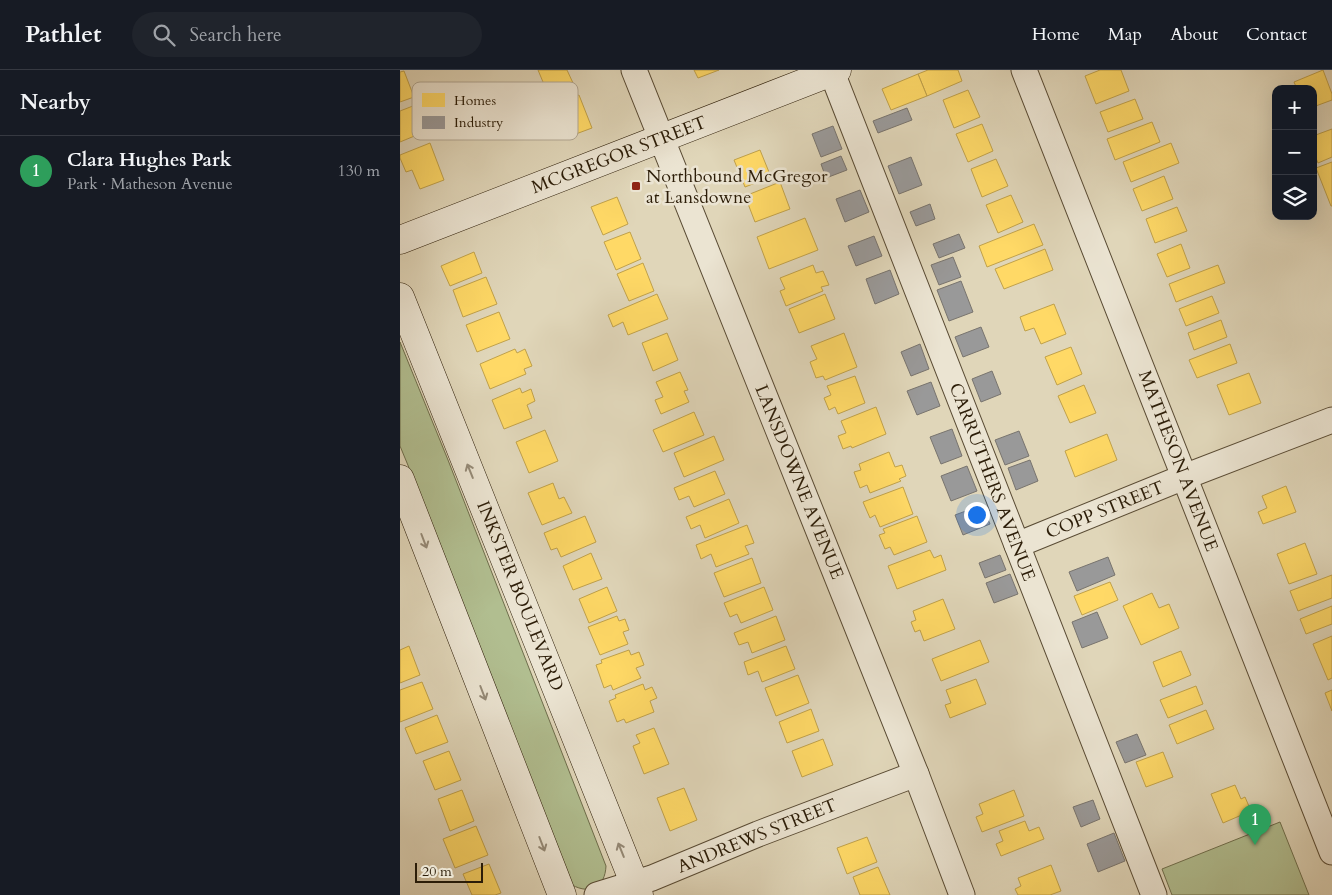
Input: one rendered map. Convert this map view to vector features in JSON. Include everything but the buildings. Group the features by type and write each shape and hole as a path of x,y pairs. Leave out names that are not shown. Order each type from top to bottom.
{"main road":[{"name":"MCGREGOR STREET","path":"400,240 833,71"},
{"name":"INKSTER BOULEVARD","path":"400,297 636,889"},
{"path":"400,480 562,895"}],"street":[{"name":"LANSDOWNE AVENUE","path":"634,70 916,774 962,895"},
{"name":"MATHESON AVENUE","path":"1024,70 1332,852"},
{"name":"CARRUTHERS AVENUE","path":"833,71 1154,895"},
{"name":"COPP STREET","path":"1017,545 1184,477 1332,420"},
{"name":"ANDREWS STREET","path":"597,895 636,889 916,774"}],"green space":[{"path":"400,342 606,866 600,884 591,889 572,885 400,446"},
{"path":"1280,822 1309,895 1172,895 1162,869"}],"place":[{"name":"Northbound McGregor at Lansdowne","path":"636,186"},
{"name":"Clara Hughes Park","path":"1255,845"}]}
